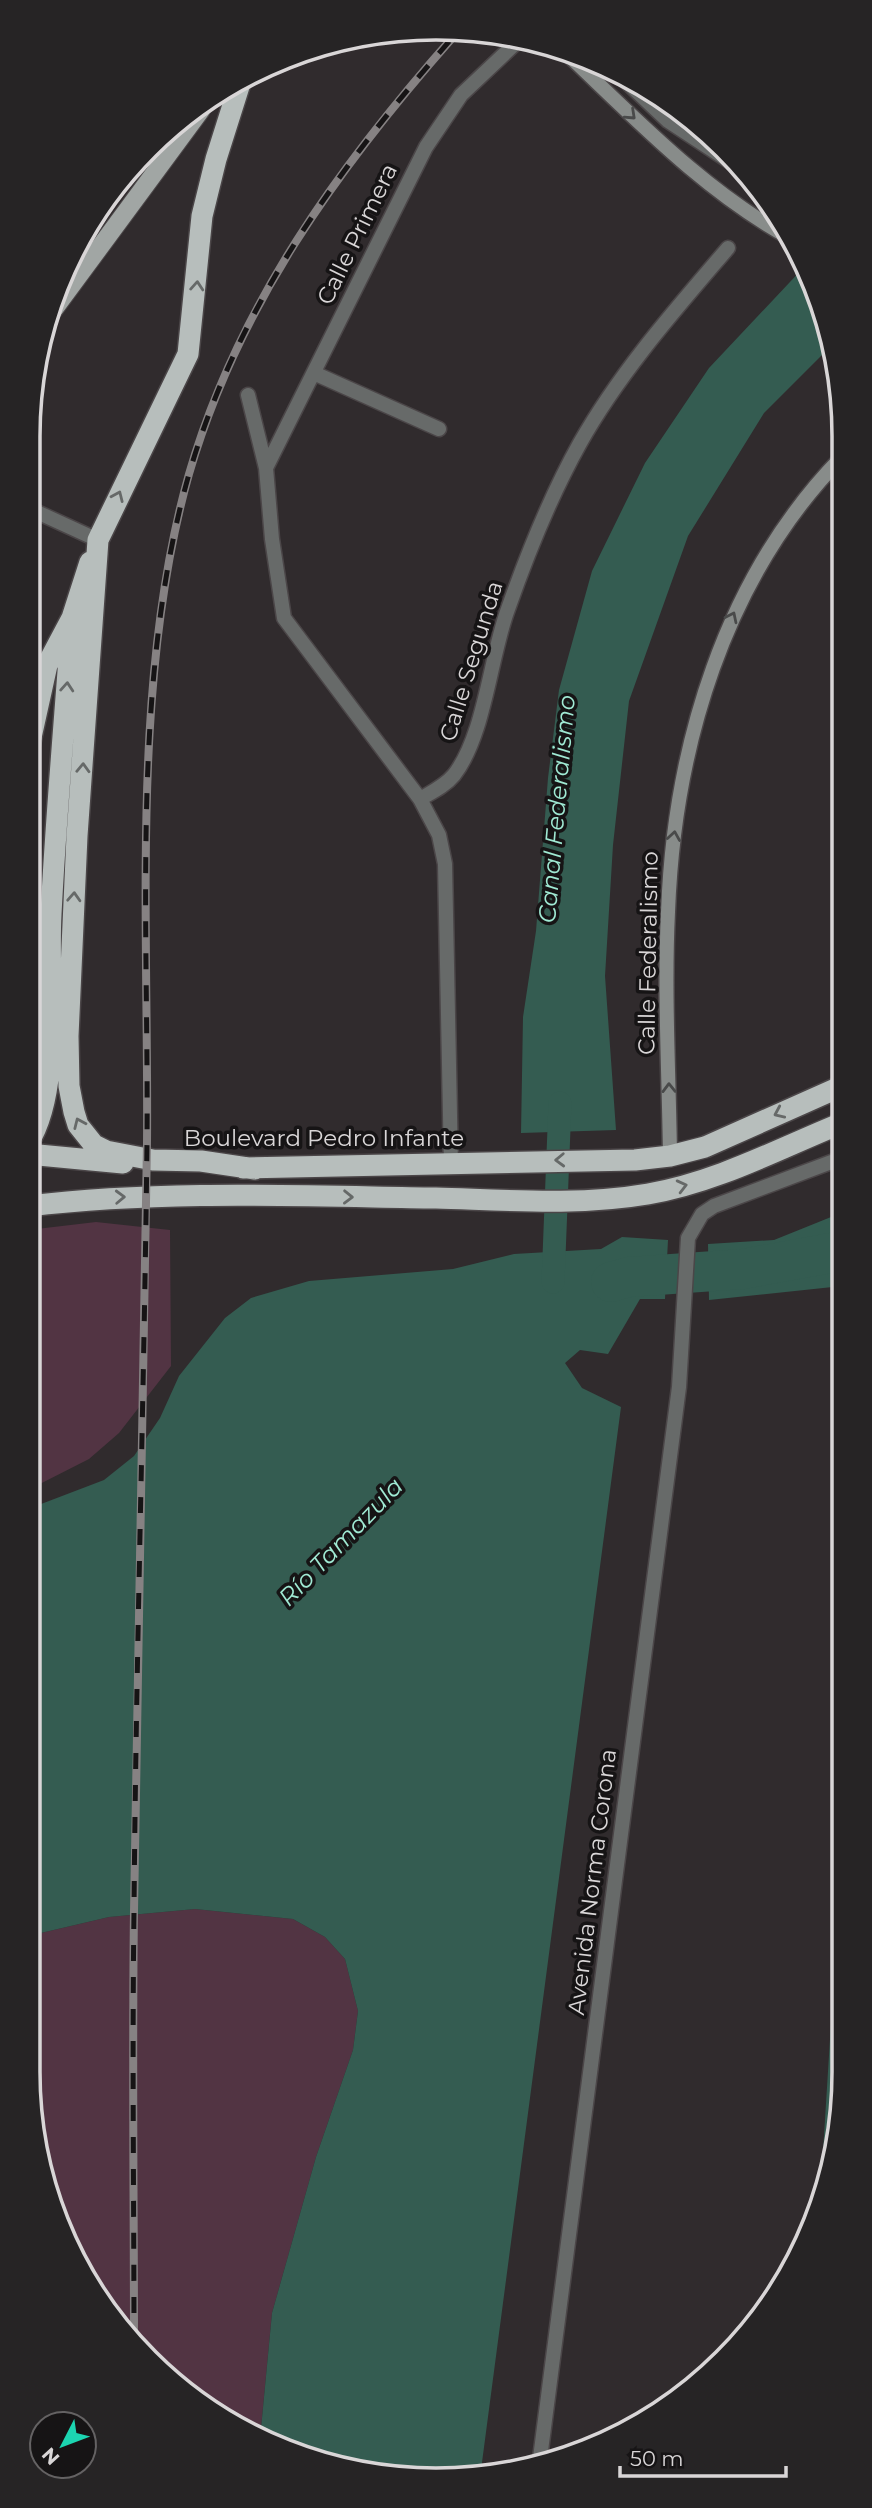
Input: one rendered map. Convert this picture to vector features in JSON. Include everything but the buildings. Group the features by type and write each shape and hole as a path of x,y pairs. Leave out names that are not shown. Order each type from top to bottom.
{"highway":[{"path":"40,697 47,665 74,607 98,540 188,354 202,216 216,159 237,93"},
{"path":"98,540 77,836 68,1037 69,1086 78,1125 94,1145 106,1151 153,1160 255,1169"},
{"path":"40,1118 45,1107 48,1078 51,914 74,607"},
{"name":"Boulevard Pedro Infante","path":"40,1155 96,1162 255,1169 451,1165 670,1156 705,1147 832,1090"},
{"path":"40,1205 100,1198 205,1194 502,1200 615,1198 662,1191 728,1172 832,1128"}],"main road":[{"path":"583,68 695,173 773,229"},
{"path":"68,290 188,128"},
{"name":"Calle Federalismo","path":"670,1156 668,913 673,842 704,693 726,631 750,579 797,509 832,468"}],"street":[{"name":"Calle Primera","path":"266,468 316,374 426,147 461,95 511,48"},
{"path":"647,101 668,121 704,145"},
{"name":"Calle Segunda","path":"420,799 442,787 454,775 469,751 507,612 538,530 581,442 654,334 728,248"},
{"path":"316,374 439,429"},
{"path":"248,395 266,468 272,539 284,618 420,799 439,835 445,864 451,1165"},
{"path":"40,514 98,540"},
{"name":"Avenida Norma Corona","path":"541,2453 679,1387 688,1238 702,1214 714,1206 832,1162"}],"shaded area":[{"path":"96,1222 170,1230 171,1366 119,1433 89,1459 40,1484 40,1229"},
{"path":"195,1909 293,1919 325,1937 345,1959 358,2011 353,2050 316,2157 272,2313 261,2427 195,2386 138,2333 93,2270 61,2199 48,2149 41,2098 40,1933 109,1917"}],"water":[{"path":"797,274 811,309 823,354 764,413 688,536 629,701 613,845 605,976 616,1130 521,1133 523,1017 536,931 548,778 559,690 592,571 645,463 709,368"},
{"path":"832,1217 832,1287 709,1300 708,1244 774,1240"},
{"path":"622,1237 668,1240 665,1299 640,1299 608,1354 580,1350 565,1363 582,1388 621,1407 482,2465 410,2467 359,2460 309,2447 261,2427 272,2313 316,2157 353,2050 358,2011 345,1959 325,1937 293,1919 195,1909 109,1917 40,1933 40,1504 104,1480 134,1456 160,1418 179,1376 225,1318 251,1298 309,1281 453,1269 514,1254 601,1249"},
{"path":"832,2007 831,2098 823,2154"}],"waterway":[{"name":"Canal Federalismo","path":"553,1282 560,1103"},
{"name":"Río Tamazula","path":"611,1282 629,1277 743,1269 832,1253"}],"railway":[{"path":"134,2328 133,1966 147,1143 147,806 150,720 158,636 170,554 189,474 210,412 235,353 264,295 333,187 371,136 450,41"}]}
